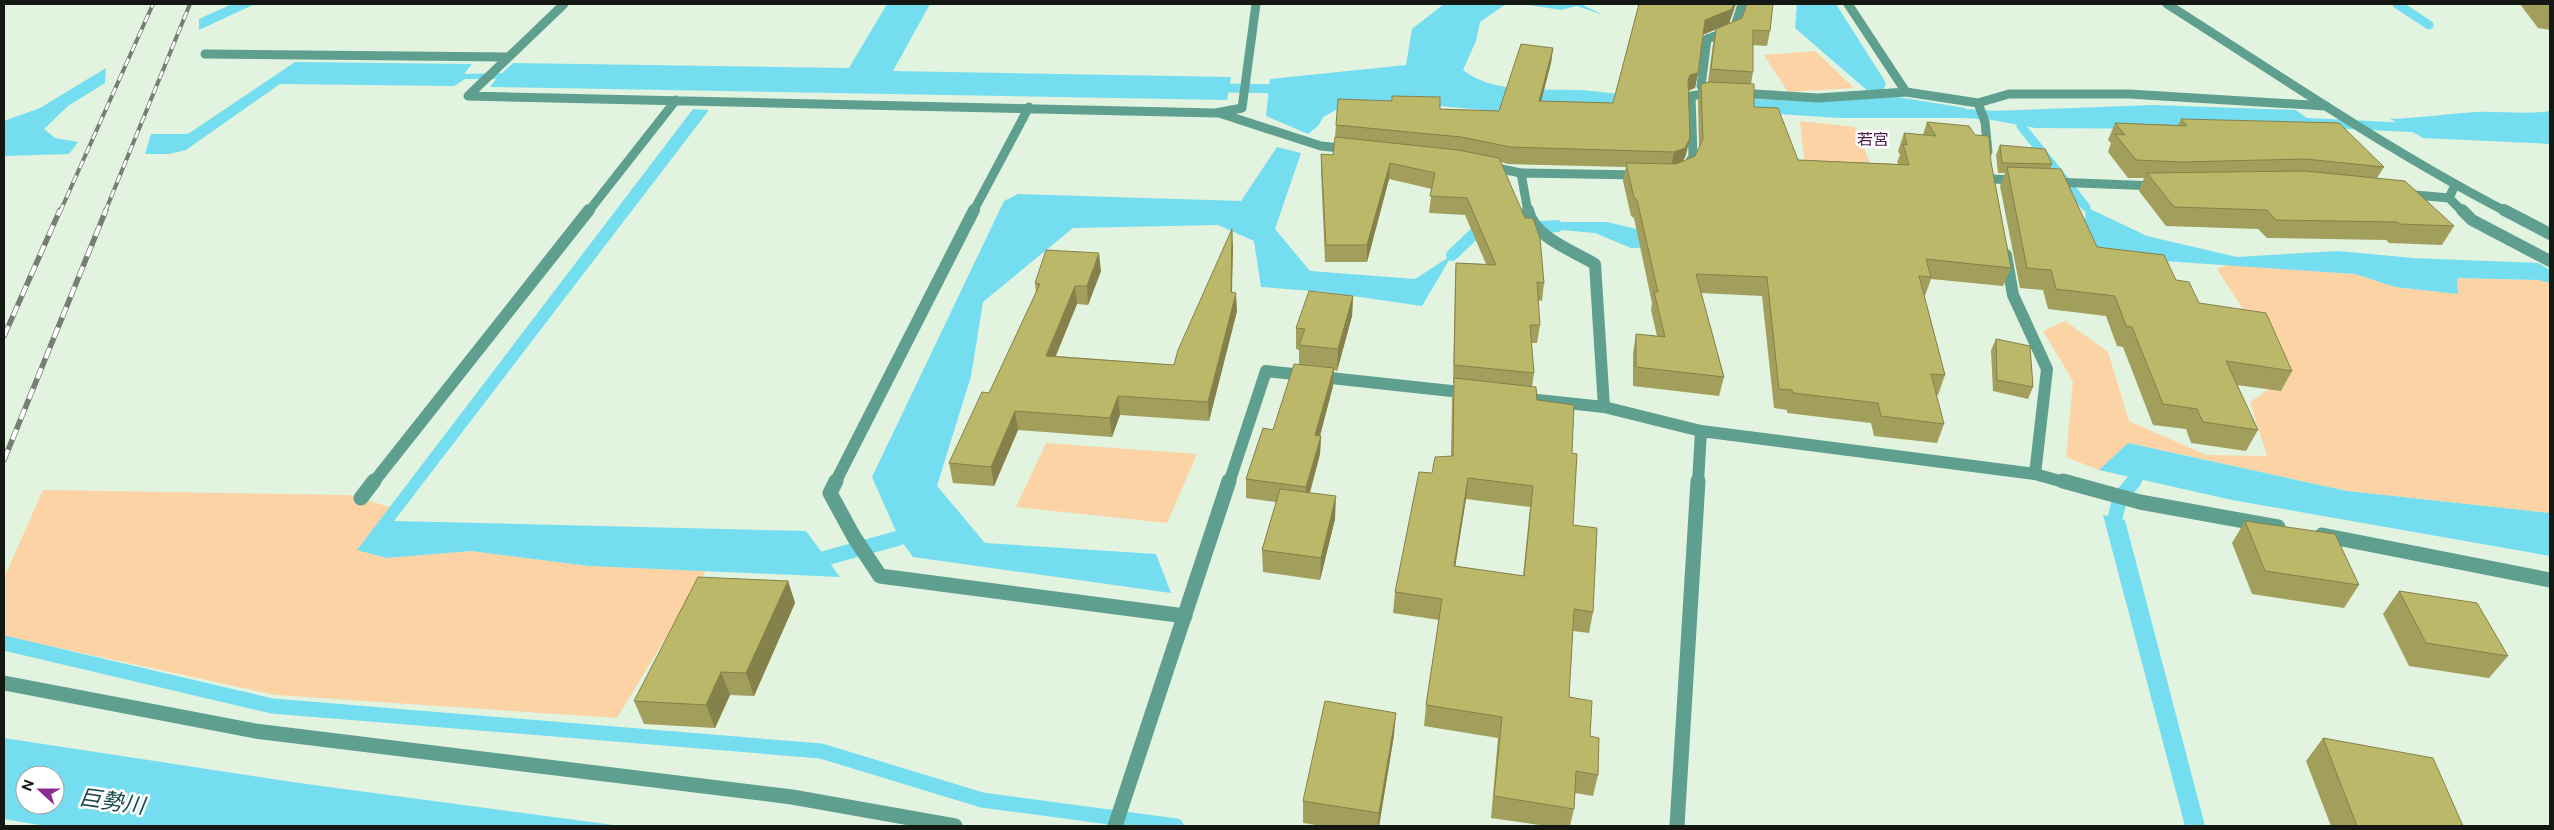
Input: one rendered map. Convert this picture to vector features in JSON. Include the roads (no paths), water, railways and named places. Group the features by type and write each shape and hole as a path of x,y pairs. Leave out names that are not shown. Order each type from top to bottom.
{"street":[{"path":"564,4 468,96 1029,107 1216,113 1242,108 1247,83 1256,4"},
{"path":"1705,92 1701,86 1706,40 1734,28 1742,4"},
{"path":"1848,4 1906,92"},
{"path":"2166,4 2326,106 2455,185 2550,234"},
{"path":"205,54 508,57"},
{"path":"1672,175 1686,170 1693,156 1692,96 1705,92 1818,98 1906,92 1978,103 2010,94 2129,94 2289,102 2326,106"},
{"path":"361,498 676,100"},
{"path":"1978,103 1985,122 1990,174 2034,181 2172,186"},
{"path":"1029,107 970,217 830,494 854,538 880,576 1185,616"},
{"path":"1216,113 1321,146 1360,150"},
{"path":"1476,164 1521,173 1653,175"},
{"path":"1521,173 1530,220 1543,233 1595,264 1604,407"},
{"path":"2449,198 2455,185"},
{"path":"2392,192 2449,198 2472,220 2550,261"},
{"path":"2005,243 2013,295 2047,369 2036,474"},
{"path":"1114,826 1266,371 1488,395"},
{"path":"1508,397 1604,407 1633,416 1701,431 2036,474 2140,502 2293,530"},
{"path":"1677,826 1701,431"},
{"path":"2312,533 2550,580"},
{"path":"4,683 255,731 792,797 955,826"}],"water":[{"path":"232,4 255,4 199,30 199,19"},
{"path":"887,4 930,4 893,71 1231,77 1227,100 490,87 496,79 465,79 454,86 280,84 186,150 169,154 145,154 151,134 188,134 295,62 472,64 464,74 502,73 513,63 849,68"},
{"path":"1444,4 1506,4 1480,22 1476,41 1463,70 1476,78 1504,87 1520,89 1581,90 1680,103 1524,114 1430,105 1338,109 1323,117 1319,125 1308,134 1266,116 1270,79 1406,65 1412,29"},
{"path":"1522,4 1581,4 1603,15 1577,6 1561,10"},
{"path":"1797,4 1836,4 1886,83 1883,91 1869,92 1795,28"},
{"path":"106,68 105,83 68,106 44,129 55,138 78,142 69,154 4,156 4,121 40,108"},
{"path":"1898,97 1965,108 1972,118 1840,118 1718,110 1725,98 1803,101"},
{"path":"2153,105 2296,110 2330,135 2181,129 2035,128 1992,120 1992,111"},
{"path":"693,109 709,110 394,521 806,531 840,577 589,566 471,551 386,558 357,550"},
{"path":"2550,111 2550,144 2423,138 2390,119 2476,112 2532,113"},
{"path":"1277,147 1301,153 1275,229 1310,271 1415,279 1452,255 1422,306 1325,292 1261,287 1254,241 1218,225 1073,228 983,302 971,376 937,486 985,543 1156,554 1171,593 913,557 899,538 872,477 1004,201 1018,194 1241,201"},
{"path":"2086,207 2147,236 2237,257 2338,251 2413,258 2538,263 2550,270 2550,283 2538,280 2457,278 2458,294 2395,287 2355,274 2061,254 2083,239"},
{"path":"1553,222 1607,222 1654,233 1781,246 1631,248 1595,233 1562,230"},
{"path":"2128,443 2347,491 2550,513 2550,556 2232,500 2099,470"},
{"path":"2103,515 2125,520 2205,826 2185,826"},
{"name":"巨勢川","path":"4,738 299,783 621,826 45,826 4,819"}],"waterway":[{"path":"2397,4 2429,25"},
{"path":"1229,88 1286,89"},
{"path":"1953,113 2008,116"},
{"path":"2298,122 2421,128"},
{"path":"2021,126 2086,207"},
{"path":"1528,228 1557,226"},
{"path":"1452,255 1475,233 1488,231"},
{"path":"2133,483 2137,478"},
{"path":"2115,518 2120,498 2134,481"},
{"path":"826,558 899,538"},
{"path":"4,643 272,706 821,751 982,800 1176,826"}],"railway":[{"path":"60,212 153,4"},
{"path":"105,212 190,4"},
{"path":"4,336 60,210"},
{"path":"4,460 106,210"}],"district":[{"name":"若宮","path":"1873,139"}]}
